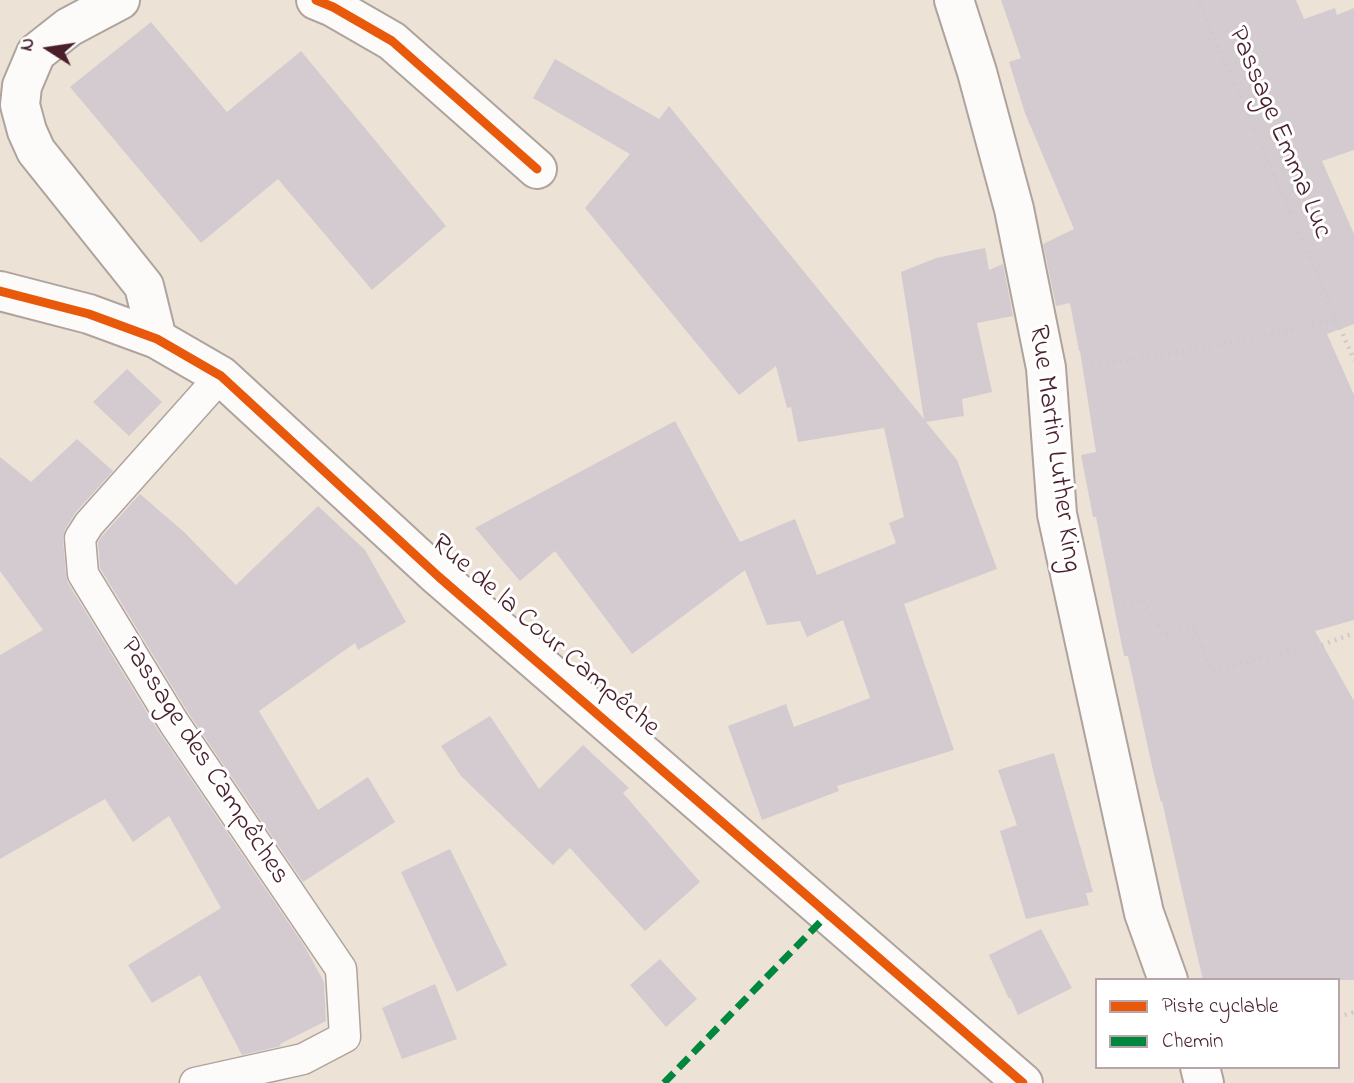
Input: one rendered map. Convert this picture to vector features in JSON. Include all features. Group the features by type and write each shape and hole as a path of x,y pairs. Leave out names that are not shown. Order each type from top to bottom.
{"street":[{"path":"120,0 69,27 36,53 22,86 20,105 27,131 37,151 144,286 157,339"},
{"path":"316,0 392,41 537,169"},
{"name":"Rue Martin Luther King","path":"954,0 977,72 1014,209 1046,368 1057,514 1143,913 1167,978"},
{"name":"Rue de la Cour Campêche","path":"0,291 89,314 157,339 221,376 439,577 1023,1083"}],"lane":[{"name":"Passage des Campêches","path":"195,1083 303,1059 345,1037 341,970 174,723 83,574 80,538 89,524 221,376"}],"path":[{"path":"1046,368 1118,361 1217,345 1337,320"},
{"path":"1076,606 1143,600 1164,635 1194,627 1212,671 1322,645 1354,633"}],"building":[{"path":"1001,0 1296,0 1304,19 1335,8 1337,15 1354,8 1354,150 1322,161 1354,234 1354,324 1327,334 1354,395 1354,620 1315,631 1354,701 1354,980 1203,978 1128,656 1124,656 1096,517 1093,517 1081,455 1096,452 1070,303 1056,306 1043,244 1074,229 1025,113 1009,62 1021,58"},
{"path":"151,22 227,112 301,51 446,226 372,290 278,179 201,243 70,87"},
{"path":"555,59 659,119 669,106 924,419 901,272 936,258 985,248 989,270 1003,264 1013,316 977,323 992,392 962,399 964,416 926,422 957,460 997,569 904,604 954,750 837,786 839,791 762,820 728,726 786,704 794,727 870,698 843,620 807,637 800,621 767,625 745,570 632,654 555,551 520,581 475,528 675,421 740,542 795,519 817,575 896,543 889,523 904,517 884,428 798,442 791,407 787,408 776,366 739,395 585,208 630,154 533,98"},
{"path":"127,369 162,402 129,436 93,402"},
{"path":"77,439 113,471 76,512 65,529 63,539 68,583 159,732 305,947 324,982 326,1021 280,1044 281,1046 242,1055 200,975 152,1003 128,965 221,908 169,816 133,842 105,799 0,859 0,655 43,630 0,571 0,457 31,482"},
{"path":"140,494 184,532 236,585 318,506 365,550 406,622 358,650 355,643 259,711 318,810 368,777 395,822 303,882 189,714 100,568 98,542"},
{"path":"490,716 539,789 583,745 629,788 623,793 700,882 645,931 570,848 553,865 461,776 441,746"},
{"path":"1054,753 1093,892 1086,893 1089,905 1026,919 1000,831 1017,825 998,770"},
{"path":"450,849 507,965 457,992 401,872"},
{"path":"1041,929 1072,988 1018,1015 989,955"},
{"path":"660,959 697,999 666,1027 630,985"},
{"path":"435,984 457,1039 402,1059 382,1008"}],"marked path":[{"path":"664,1083 828,914"}],"cycle path":[{"path":"316,0 392,41 537,169"},
{"path":"0,291 89,314 157,339 221,376 439,577 1023,1083"}]}
